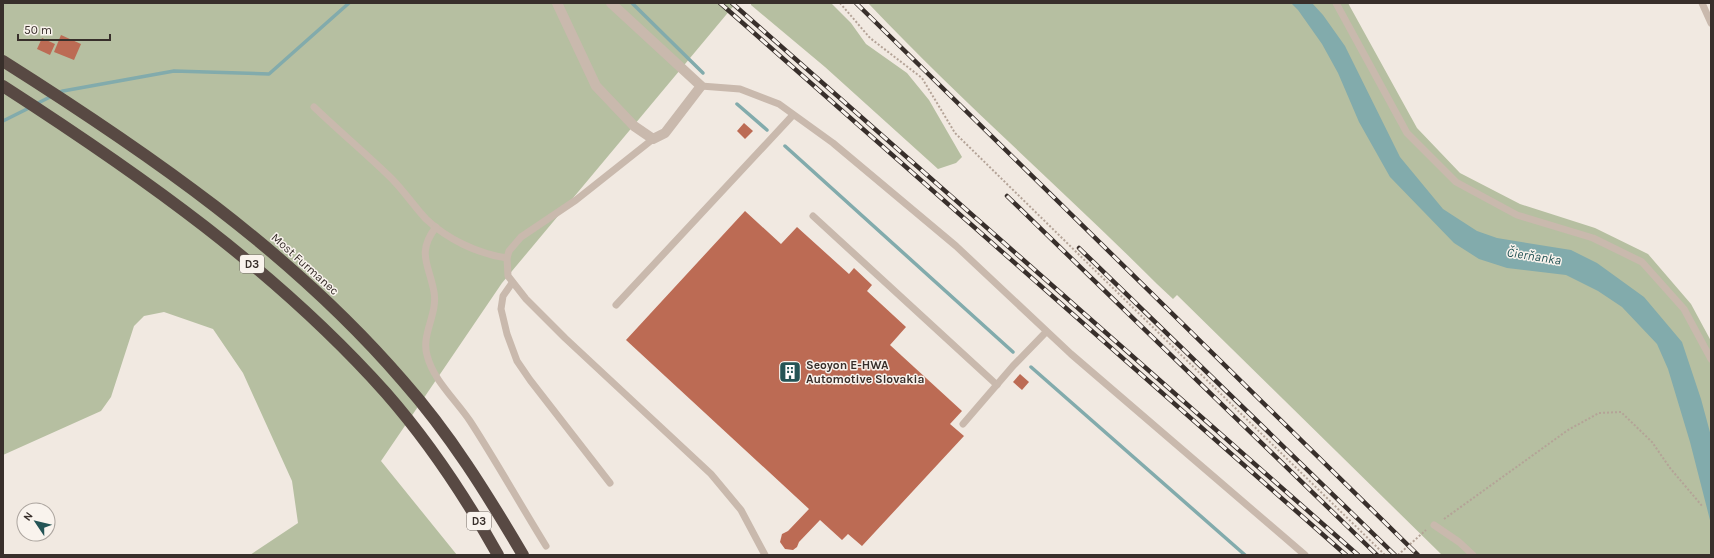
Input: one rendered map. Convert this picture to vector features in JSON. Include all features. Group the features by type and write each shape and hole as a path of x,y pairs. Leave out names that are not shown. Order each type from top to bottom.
{"highway":[{"name":"Most Furmanec","path":"3,61 144,154 225,214 312,288 366,340 404,381 440,426 476,476 522,555"},
{"name":"D3","path":"3,86 133,172 214,233 265,275 341,346 386,394 423,439 458,489 498,555"}],"street":[{"path":"557,3 596,86 634,126 653,139 665,132 701,86 611,3"}],"lane":[{"path":"1336,3 1407,133 1456,182 1517,215 1592,238 1642,262 1684,309 1711,360"},
{"path":"1702,3 1711,23"},
{"path":"701,86 740,89 779,104 833,143 956,246 1046,332 1305,555"},
{"path":"314,107 387,174 426,218 436,227 469,247 494,256 507,258"},
{"path":"616,305 793,115"},
{"path":"653,139 576,200 521,237 510,251 507,258 508,276 512,283 565,338 711,474 737,505 765,555"},
{"path":"813,216 997,385"},
{"path":"436,227 428,237 424,250 435,303 427,334 426,355 435,374 469,420 546,546"},
{"path":"512,283 503,296 501,309 507,334 517,361 610,483"},
{"path":"963,424 1046,332"},
{"path":"1434,525 1459,542 1474,555"}],"path":[{"path":"840,3 870,38 922,78 955,133 1385,555"},
{"path":"1398,555 1417,537 1464,506 1568,430 1599,413 1621,412 1652,442 1670,468 1703,507"}],"green space":[{"path":"3,3 736,3 502,283 381,461 457,555 250,555 298,523 292,481 243,373 213,329 164,312 144,316 134,326 111,397 101,411 3,455"},
{"path":"751,3 831,3 851,23 866,44 907,73 929,100 962,157 956,163 938,169 825,67 751,5"},
{"path":"868,3 1348,3 1417,128 1460,173 1520,204 1595,228 1648,254 1691,304 1711,341 1711,555 1442,555 1177,295 1173,299 1157,284 939,75"}],"water":[{"name":"Čierňanka","path":"1291,3 1312,3 1323,15 1345,46 1400,157 1443,209 1477,231 1497,238 1571,250 1597,263 1644,297 1682,342 1701,399 1711,436 1711,524 1690,442 1668,369 1657,344 1622,307 1598,291 1566,275 1507,268 1479,259 1454,243 1390,177 1359,122 1338,73 1322,44 1298,10"}],"building":[{"path":"61,35 81,44 74,60 54,52"},
{"path":"42,38 55,44 50,55 37,49"},
{"path":"744,123 753,131 745,139 737,131"},
{"name":"Seoyon E-HWA Automotive Slovakia","path":"745,211 781,244 797,227 849,274 854,268 872,285 867,291 906,327 890,345 962,411 950,424 964,436 862,546 848,534 842,540 820,520 799,542 797,547 793,550 785,549 780,542 782,534 788,531 809,509 626,340"},
{"path":"1020,374 1029,382 1022,390 1013,382"}],"waterway":[{"path":"57,93 174,71 269,74 349,3"},
{"path":"632,3 703,73"},
{"path":"36,104 52,96"},
{"path":"737,104 767,130"},
{"path":"3,121 31,107"},
{"path":"785,146 1013,352"},
{"path":"1031,367 1245,555"}],"railway":[{"path":"720,3 1346,555"},
{"path":"732,3 1358,555"},
{"path":"856,3 1418,555"},
{"path":"1007,196 1377,555"},
{"path":"1079,248 1395,555"}],"place":[{"name":"Seoyon E-HWA Automotive Slovakia","path":"790,372"}]}
